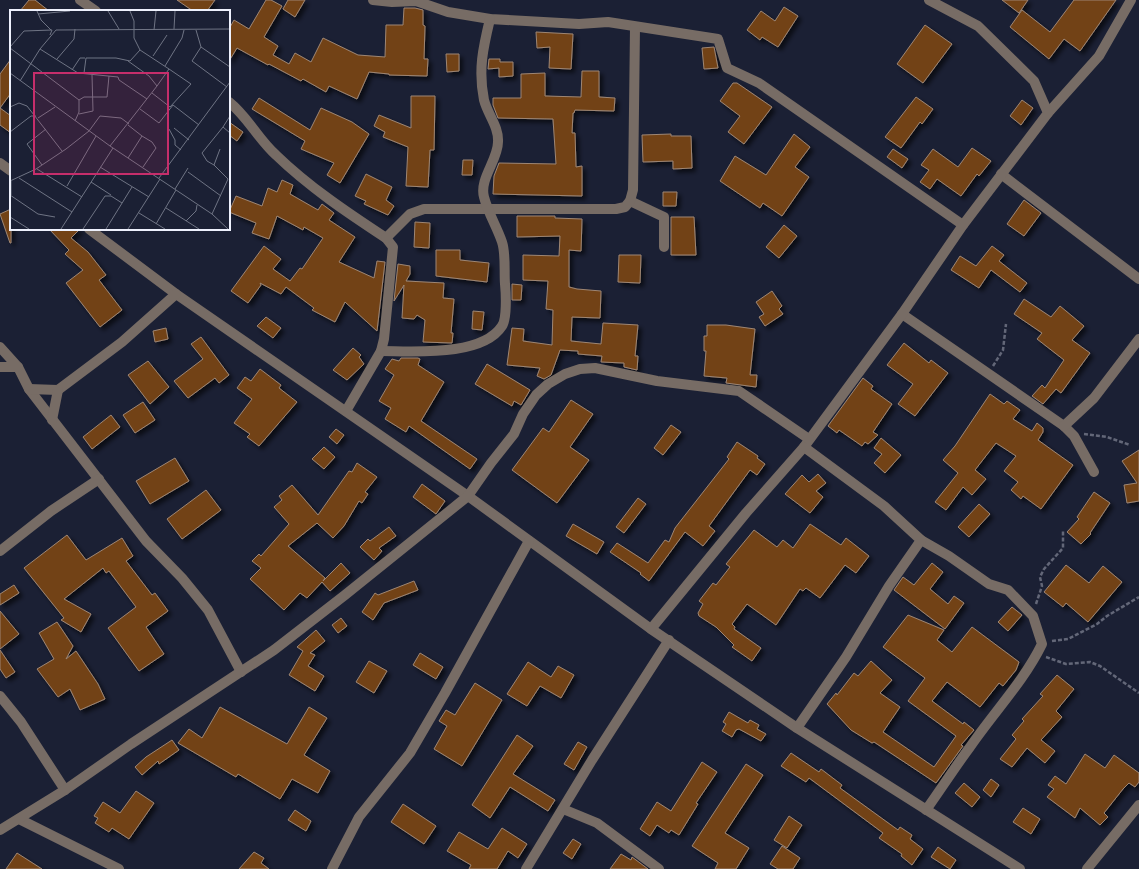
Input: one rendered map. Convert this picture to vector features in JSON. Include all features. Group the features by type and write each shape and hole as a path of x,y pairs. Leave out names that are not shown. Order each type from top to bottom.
{"street":[{"path":"80,0 95,10"},
{"path":"373,0 392,2 416,1 428,3 466,16 490,19 579,24 608,22 718,39 727,68 759,83 963,225"},
{"path":"929,0 978,26 1034,81 1048,113"},
{"path":"651,629 746,513 806,443 902,314 963,225 1048,113 1099,56 1131,0"},
{"path":"381,351 449,351 482,342 493,336 503,325 506,297 502,243 483,196 484,186 498,143 497,130 488,114 484,99 480,67 490,19"},
{"path":"386,238 410,214 424,209 616,209 625,207 630,201 633,190 635,27"},
{"path":"230,103 239,110 274,154 302,178 386,238 393,247 384,339 381,351 346,411"},
{"path":"0,163 10,170"},
{"path":"1002,174 1139,279"},
{"path":"630,201 664,217 664,247"},
{"path":"90,230 176,294 468,496 651,629 797,728 1020,869"},
{"path":"29,389 58,390 122,342 176,294"},
{"path":"902,314 954,352 989,373 1064,426 1074,436 1094,472"},
{"path":"1064,426 1094,398 1139,339"},
{"path":"1,349 18,366 29,389 146,542 182,578 208,610 241,672"},
{"path":"0,367 18,366"},
{"path":"0,830 65,790 280,646 468,496 514,434 523,414 536,395 554,380 565,374 580,369 595,368 657,382 739,391 884,506 921,540 949,556 989,584 1008,590 1033,616 1042,644 1037,654 926,810"},
{"path":"52,420 58,390"},
{"path":"0,551 51,510 99,479"},
{"path":"797,728 846,657 889,586 921,540"},
{"path":"332,869 359,817 410,753 529,541"},
{"path":"526,869 669,640"},
{"path":"0,696 21,722 65,790"},
{"path":"1087,869 1139,805"},
{"path":"563,809 597,823 659,869"},
{"path":"19,819 119,869"}],"path":[{"path":"989,373 1003,350 1006,324"},
{"path":"1074,436 1084,434 1107,437 1130,445"},
{"path":"1033,616 1042,586 1040,577 1044,569 1063,548 1063,531"},
{"path":"1042,644 1058,639 1068,639 1097,624 1107,616 1139,597"},
{"path":"1037,654 1066,664 1090,662 1100,666 1139,693"}],"building":[{"path":"29,0 35,0 48,10 21,10"},
{"path":"177,0 215,0 208,10 192,10"},
{"path":"266,0 271,0 282,6 264,37 278,46 273,55 289,64 295,53 311,62 323,38 358,55 385,57 386,25 403,25 404,8 423,10 423,25 425,26 424,59 428,59 427,76 389,75 369,72 357,99 329,86 326,92 303,79 301,81 269,64 268,65 237,48 230,59 230,27 234,20 249,29"},
{"path":"288,0 305,0 295,17 283,9"},
{"path":"1002,0 1028,0 1019,13"},
{"path":"1074,0 1116,0 1080,51 1064,39 1049,59 1010,27 1022,10 1050,32"},
{"path":"784,7 798,16 778,47 762,37 760,40 747,30 761,11 775,21"},
{"path":"925,25 952,44 923,83 897,64"},
{"path":"536,32 573,34 571,69 549,68 550,47 537,48"},
{"path":"714,47 718,68 704,69 702,48"},
{"path":"446,54 459,54 459,71 447,72"},
{"path":"489,59 500,59 500,62 513,62 513,76 499,77 499,68 488,69"},
{"path":"10,60 10,94 0,108 0,74"},
{"path":"582,71 599,71 599,97 615,98 614,111 575,110 573,113 572,133 575,133 576,167 582,166 582,196 493,194 494,176 499,163 556,164 553,119 498,118 493,105 493,98 521,98 521,74 545,73 545,96 581,97"},
{"path":"733,83 737,83 772,107 744,144 728,132 740,116 720,101"},
{"path":"411,96 435,96 434,150 430,150 428,187 406,186 408,147 383,137 385,132 374,126 379,115 411,128"},
{"path":"916,97 933,109 922,124 920,122 901,148 885,137"},
{"path":"259,98 310,130 321,108 352,122 369,134 340,183 327,175 334,163 301,149 305,141 252,109"},
{"path":"1022,100 1033,108 1021,125 1010,116"},
{"path":"0,108 10,115 10,132 0,125"},
{"path":"230,123 243,132 237,141 230,136"},
{"path":"671,134 671,136 691,136 692,168 673,169 673,161 643,162 642,135"},
{"path":"794,134 810,147 795,167 809,177 782,216 763,203 760,208 720,181 735,156 766,175"},
{"path":"972,148 991,161 979,176 977,174 961,196 937,179 930,189 920,182 929,170 921,165 933,149 958,167"},
{"path":"893,149 908,159 902,168 887,157"},
{"path":"463,160 473,160 472,175 462,175"},
{"path":"366,174 392,187 386,200 394,206 388,215 364,204 366,201 355,196"},
{"path":"282,180 293,185 290,194 318,210 322,204 334,213 329,220 355,237 339,262 374,278 377,261 385,262 377,331 345,302 335,322 312,310 314,308 286,287 281,294 260,283 261,285 248,303 231,291 264,246 281,259 273,269 290,281 300,268 302,269 323,238 304,227 303,230 277,216 269,239 252,233 256,223 230,212 236,196 262,206 268,188 277,192"},
{"path":"663,192 677,192 676,206 663,206"},
{"path":"1024,200 1041,213 1024,236 1007,224"},
{"path":"10,209 11,243 10,243 0,214"},
{"path":"517,216 555,216 555,218 582,219 581,251 569,250 569,287 601,291 600,318 572,317 571,341 601,344 603,323 638,325 635,356 638,356 637,370 624,367 624,363 601,362 602,356 578,354 578,351 560,350 551,375 544,379 537,376 540,368 507,365 512,328 524,329 523,341 552,345 553,310 546,309 548,281 523,280 523,255 559,256 560,236 517,237"},
{"path":"671,217 694,217 696,255 671,255"},
{"path":"415,222 430,223 429,248 414,247"},
{"path":"784,225 797,236 779,258 766,247"},
{"path":"50,230 79,230 71,238 88,252 106,275 99,280 122,310 100,327 66,283 83,270 65,254 69,250"},
{"path":"992,246 1004,255 999,261 1027,283 1020,292 991,270 979,288 951,270 960,256 976,266"},
{"path":"436,250 460,250 460,260 489,263 487,282 436,276"},
{"path":"619,255 641,255 640,283 618,282"},
{"path":"398,264 410,266 410,274 406,281 444,283 443,298 454,299 451,333 453,333 452,343 423,342 425,320 417,315 414,319 402,318 404,285 394,301"},
{"path":"512,284 522,285 521,300 512,300"},
{"path":"772,291 782,306 779,309 783,314 765,326 759,317 764,314 756,302"},
{"path":"1024,299 1051,317 1060,306 1084,326 1072,340 1090,353 1061,393 1056,389 1043,404 1032,396 1042,385 1045,388 1064,360 1037,339 1042,333 1014,314"},
{"path":"473,311 484,312 482,330 472,329"},
{"path":"266,317 281,328 273,338 257,326"},
{"path":"707,325 726,325 755,329 750,375 757,375 756,387 726,383 727,378 704,376 706,351 704,351 704,336 707,336"},
{"path":"166,328 168,339 155,342 153,331"},
{"path":"201,337 229,375 219,383 215,378 188,398 174,381 203,359 191,344"},
{"path":"904,343 929,363 931,360 948,373 915,416 898,404 913,384 887,365"},
{"path":"353,348 361,355 359,357 364,364 347,380 333,370"},
{"path":"401,358 420,359 418,365 444,382 421,421 477,459 470,469 409,426 406,432 385,419 391,408 379,401 394,375 385,369 392,359 399,361"},
{"path":"148,361 169,387 150,404 128,375"},
{"path":"487,364 530,390 521,405 514,401 512,406 475,384"},
{"path":"260,369 281,385 279,388 297,402 259,446 247,437 250,434 234,423 252,399 237,388 245,377 251,381"},
{"path":"863,378 873,386 871,389 892,404 873,432 878,435 868,444 865,442 862,446 839,430 837,433 828,426"},
{"path":"990,394 1004,404 1007,401 1020,410 1013,419 1032,431 1037,423 1043,428 1043,432 1038,440 1073,465 1041,509 1023,496 1021,499 1011,490 1018,482 1004,471 1016,456 996,443 975,470 986,479 972,495 963,487 946,510 935,502 958,473 943,460 955,446"},
{"path":"571,400 593,414 570,447 589,460 557,503 512,470 543,428 549,432"},
{"path":"143,402 155,420 135,433 123,415"},
{"path":"111,415 120,427 92,449 83,437"},
{"path":"671,425 681,432 663,455 654,448"},
{"path":"336,429 344,435 337,444 329,437"},
{"path":"881,438 901,455 885,473 874,463 882,454 874,448"},
{"path":"737,442 758,456 757,458 765,464 757,475 750,470 709,526 715,531 703,546 685,532 649,581 640,574 641,573 610,552 617,543 648,563 665,540 669,542 675,528 729,459 727,457"},
{"path":"324,447 335,457 324,469 312,459"},
{"path":"1139,450 1139,501 1127,503 1124,485 1137,483 1122,461"},
{"path":"175,458 189,481 150,504 136,481"},
{"path":"357,463 377,477 365,492 368,494 362,503 359,501 344,526 333,538 317,523 288,546 325,578 323,581 341,563 350,573 330,591 322,582 307,598 300,593 284,610 250,579 261,568 252,561 259,554 261,556 289,524 274,507 282,500 279,496 292,485 318,515 349,471 352,472"},
{"path":"818,474 826,483 816,491 823,497 810,513 785,494 802,475 809,482"},
{"path":"422,484 445,501 436,514 413,497"},
{"path":"206,490 221,510 182,539 167,519"},
{"path":"1094,492 1110,503 1090,533 1091,534 1081,544 1067,532 1079,519 1077,517"},
{"path":"638,498 646,504 624,533 616,527"},
{"path":"979,504 990,514 969,537 958,527"},
{"path":"573,524 604,542 597,554 566,536"},
{"path":"810,524 841,545 846,538 869,556 856,573 845,565 820,598 806,588 803,591 800,589 776,625 747,604 732,624 735,627 734,629 761,648 752,661 732,647 734,645 716,627 699,616 698,613 703,604 699,601 713,583 716,585 730,567 726,564 754,530 777,547 783,540 793,548"},
{"path":"389,527 396,536 379,548 382,551 374,560 360,547 368,539 370,541"},
{"path":"67,535 86,560 122,538 133,556 126,561 152,595 155,593 168,611 146,627 164,654 139,671 108,628 136,607 109,571 106,573 103,568 64,599 91,614 81,632 61,620 64,618 24,568"},
{"path":"932,563 943,572 930,589 948,604 954,596 964,603 945,629 894,590 903,577 914,585"},
{"path":"1066,565 1089,583 1103,566 1122,582 1088,622 1066,603 1063,607 1044,592"},
{"path":"414,581 418,590 384,603 373,620 362,612 375,593 378,595"},
{"path":"14,585 19,593 0,605 0,594"},
{"path":"1012,607 1022,615 1008,631 998,622"},
{"path":"0,611 19,634 0,649"},
{"path":"908,615 944,630 937,640 952,652 972,627 1019,662 1016,670 1003,686 999,683 980,707 947,682 932,701 963,724 964,722 974,730 961,745 963,746 936,783 874,742 872,743 851,730 827,704 836,693 837,695 854,673 858,676 871,661 892,680 880,693 900,707 883,732 934,767 956,736 908,701 925,678 883,647"},
{"path":"341,618 347,626 338,633 332,625"},
{"path":"57,622 73,646 66,659 76,651 98,684 105,699 80,710 70,689 58,697 37,669 54,659 39,633"},
{"path":"316,630 325,641 310,653 315,655 308,666 324,676 315,691 289,675 303,651 297,647"},
{"path":"0,650 15,672 6,678 0,669"},
{"path":"420,653 443,667 436,679 413,665"},
{"path":"369,661 387,671 374,693 356,682"},
{"path":"528,662 551,677 558,666 574,675 561,698 540,686 527,706 507,694"},
{"path":"1057,675 1074,689 1056,711 1062,717 1041,740 1055,751 1045,763 1027,748 1012,767 1000,759 1016,739 1012,735 1024,721 1022,719 1043,696 1040,694"},
{"path":"475,683 502,700 462,766 434,749 447,726 439,721 446,710 455,715"},
{"path":"220,707 287,744 309,707 327,718 304,755 330,771 318,793 292,779 280,799 238,774 236,777 178,743 189,729 202,738"},
{"path":"729,712 748,723 750,720 759,725 757,729 766,734 761,741 739,729 736,730 732,737 722,731 726,724 723,722"},
{"path":"517,735 533,746 513,774 555,800 548,811 510,787 490,818 472,805"},
{"path":"172,740 179,750 159,764 158,761 142,775 135,767 146,757"},
{"path":"578,742 587,747 574,770 564,764"},
{"path":"791,753 819,772 821,769 842,785 840,788 898,830 900,827 912,835 910,839 923,849 912,865 901,856 902,854 879,838 883,833 809,778 806,782 781,766"},
{"path":"1085,754 1105,768 1114,755 1139,773 1139,782 1135,787 1129,783 1123,789 1104,813 1108,817 1100,825 1080,808 1075,818 1047,797 1054,789 1048,785 1055,776 1066,784"},
{"path":"702,762 717,772 696,803 698,804 679,835 671,830 669,833 657,825 650,836 640,829 657,802 671,811"},
{"path":"746,764 763,775 725,833 749,848 736,869 715,869 718,863 692,846"},
{"path":"991,779 999,785 991,797 983,790"},
{"path":"964,783 980,797 972,807 955,793"},
{"path":"136,791 154,803 129,839 112,828 109,832 95,823 98,818 94,816 103,802 120,813"},
{"path":"403,804 436,826 424,844 391,822"},
{"path":"1023,808 1040,819 1031,834 1013,822"},
{"path":"295,810 311,821 306,831 288,820"},
{"path":"789,816 802,825 787,848 774,840"},
{"path":"502,828 527,844 518,858 508,851 497,869 469,869 471,865 447,851 459,832 488,849"},
{"path":"573,839 581,844 572,859 563,853"},
{"path":"782,846 800,858 793,869 778,869 770,864"},
{"path":"938,847 956,860 950,869 931,857"},
{"path":"254,852 264,858 261,863 269,869 239,869"},
{"path":"17,853 42,869 6,869"},
{"path":"621,854 631,860 632,857 648,869 610,869"}]}
